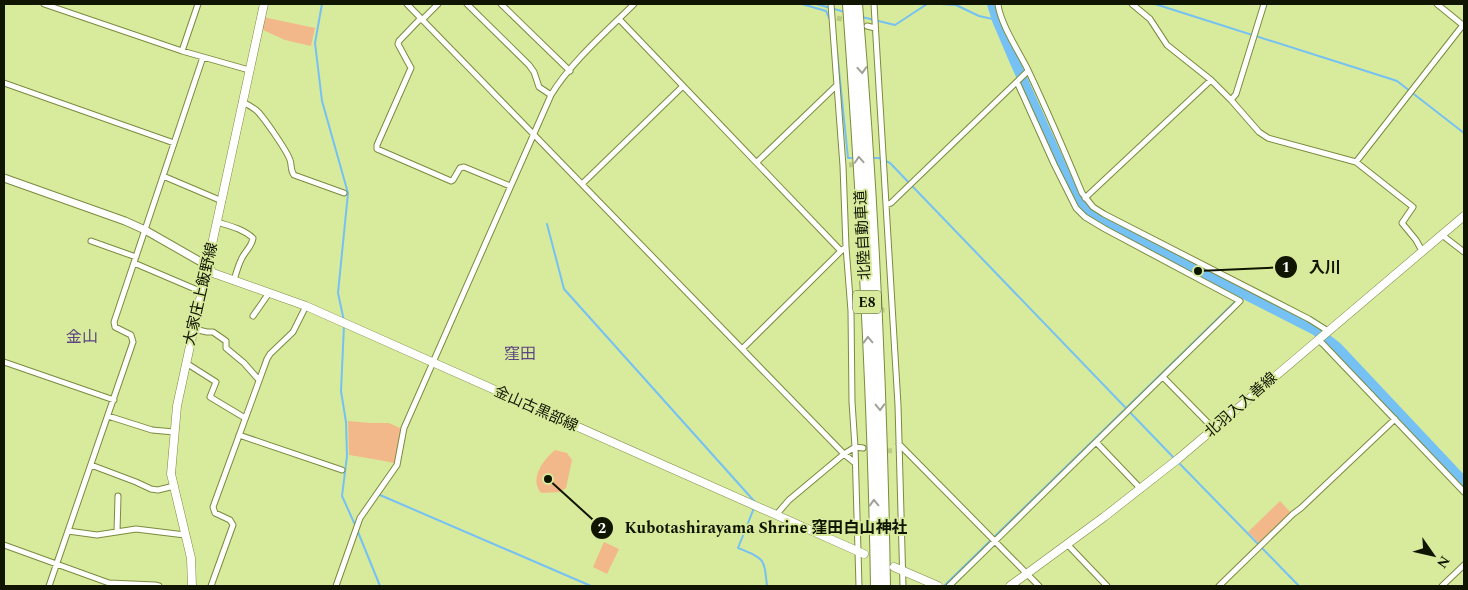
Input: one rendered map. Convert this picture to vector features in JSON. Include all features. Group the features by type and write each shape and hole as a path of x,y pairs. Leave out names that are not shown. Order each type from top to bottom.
{"highway":[{"name":"北陸自動車道","path":"852,5 858,22 870,191 877,318 885,586"},
{"name":"北陸自動車道","path":"858,22 876,586"}],"main road":[{"name":"大家庄上飯野線","path":"192,586 191,558 171,474 178,397 264,4"},
{"name":"北羽入入善線","path":"1010,586 1141,489 1464,216"},
{"name":"金山古黒部線","path":"208,266 213,273 306,306 861,552"},
{"path":"894,567 938,586"}],"street":[{"path":"44,4 182,51 249,70"},
{"path":"182,51 198,4"},
{"path":"407,4 844,454 855,463"},
{"path":"438,4 399,41 398,44 411,68 377,145 377,149 451,181 460,168 464,167 510,186"},
{"path":"467,4 529,64 539,87 551,95"},
{"path":"501,4 570,70"},
{"path":"336,586 360,518 397,465 404,428 551,95 570,70 634,4"},
{"path":"830,4 834,17 837,85 846,165 846,247 854,311 852,402 861,552 859,586"},
{"path":"874,4 881,162 886,205 899,444 903,586"},
{"path":"998,4 998,9 1007,30 1028,71 1085,198 1093,207 1309,319 1328,332"},
{"path":"1132,4 1150,19 1167,45 1211,80 1232,100 1259,132 1268,138 1356,162 1413,207 1402,223 1422,250"},
{"path":"1232,100 1236,94 1264,4"},
{"path":"1356,162 1464,25 1437,4"},
{"path":"1444,9 1448,4"},
{"path":"619,19 841,251"},
{"path":"858,22 875,28"},
{"path":"49,586 133,342 130,335 115,327 114,322 203,57"},
{"path":"886,205 891,203 1028,71"},
{"path":"1085,198 1211,80"},
{"path":"949,586 1240,300 1085,217 1076,208 1017,82"},
{"path":"4,83 174,143"},
{"path":"757,162 837,85"},
{"path":"582,184 683,86"},
{"path":"242,102 257,111 288,155 294,174 344,193"},
{"path":"163,176 222,201"},
{"path":"4,178 105,213 145,230 208,266"},
{"path":"217,222 239,229 253,238 253,242 241,259 234,280"},
{"path":"1442,235 1464,252"},
{"path":"91,241 202,292"},
{"path":"742,349 846,247"},
{"path":"253,316 270,293"},
{"path":"211,586 232,525 230,520 215,513 213,507 267,359 294,332 306,306"},
{"path":"886,310 892,309"},
{"path":"194,329 213,332 226,342 226,348 244,363 259,380"},
{"path":"1318,339 1464,492"},
{"path":"4,362 114,400"},
{"path":"186,363 216,382 210,397 245,418"},
{"path":"1163,377 1214,429"},
{"path":"108,416 152,430 174,432"},
{"path":"1219,586 1395,419"},
{"path":"239,435 342,470"},
{"path":"1096,442 1141,489"},
{"path":"899,444 1039,586"},
{"path":"776,515 789,500 844,454 855,447 863,448"},
{"path":"892,451 899,450"},
{"path":"91,465 136,482 151,490 174,486"},
{"path":"117,532 118,496"},
{"path":"68,531 97,535 136,529 186,535"},
{"path":"1067,544 1107,586"},
{"path":"4,545 110,583 155,584 159,586"},
{"path":"1442,586 1464,565"}],"shaded area":[{"path":"263,17 315,28 311,46 285,40 261,29"},
{"path":"348,421 389,423 402,429 394,463 349,455"},
{"path":"555,450 567,453 572,460 566,488 560,492 541,493 536,482 537,476 542,464"},
{"path":"1280,501 1291,513 1260,544 1248,532"},
{"path":"604,542 619,549 607,574 593,567"}],"waterway":[{"path":"322,4 315,43 322,101 348,193 338,293 344,321"},
{"path":"802,4 826,11 830,20"},
{"path":"816,4 845,12"},
{"path":"862,17 895,25 927,4"},
{"path":"941,4 956,5 979,16 997,20"},
{"path":"992,4 1014,60 1074,194 1085,210 1098,220 1315,330 1337,347 1464,482"},
{"path":"1155,4 1397,81 1464,133"},
{"path":"837,51 848,158 856,158"},
{"path":"873,158 879,158 890,163 1174,458"},
{"path":"547,224 564,289 755,502"},
{"path":"944,586 1243,294"},
{"path":"344,325 341,391 346,422 347,456 342,496 356,527"},
{"path":"1177,461 1299,586"},
{"path":"380,495 591,586"},
{"path":"754,508 738,548 758,557 762,561 767,586"},
{"path":"358,532 380,586"}],"tunnel":[{"path":"837,18 850,21"},
{"path":"849,165 860,164"},
{"path":"857,311 886,310"},
{"path":"880,450 892,451"}],"place":[{"name":"入川","path":"1198,271"},
{"name":"Kubotashirayama Shrine 窪田白山神社","path":"548,479"}],"district":[{"name":"金山","path":"82,337"},
{"name":"窪田","path":"520,354"}]}
